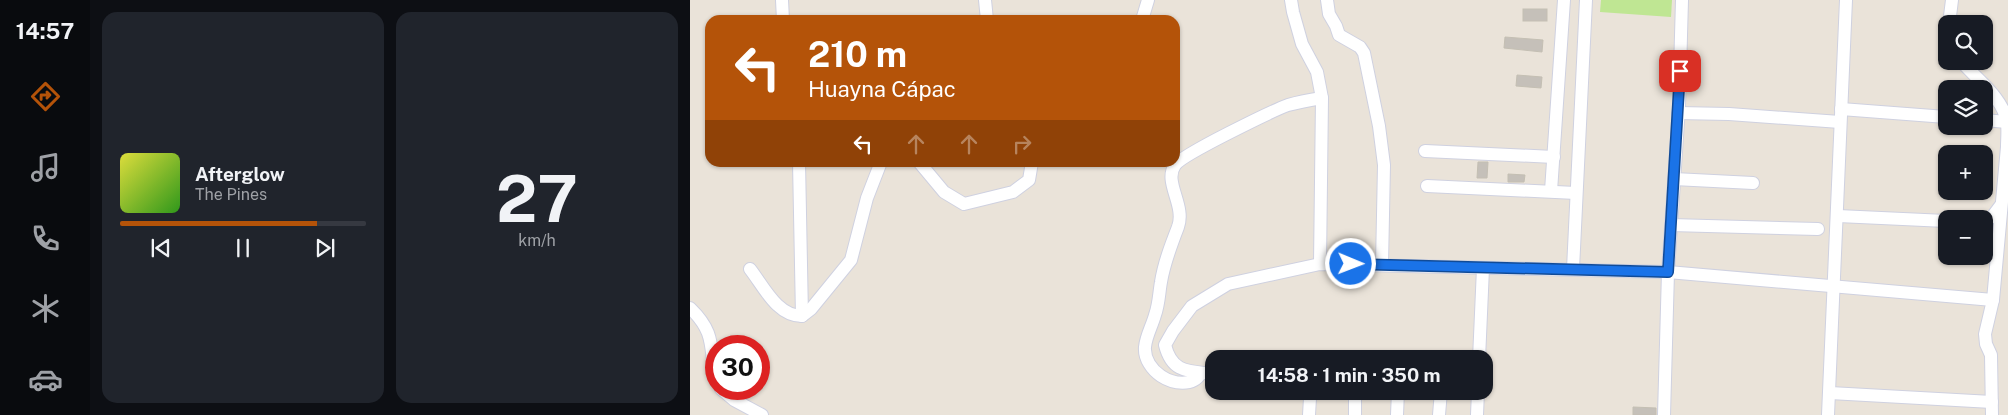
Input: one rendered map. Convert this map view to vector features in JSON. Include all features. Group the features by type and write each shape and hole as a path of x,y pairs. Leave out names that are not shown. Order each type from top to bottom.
{"street":[{"path":"782,0 783,15"},
{"path":"984,0 986,15"},
{"path":"1144,15 1148,0"},
{"path":"1292,0 1293,12 1302,44 1317,72 1322,98 1320,264"},
{"path":"1327,0 1329,14 1339,35 1360,47 1364,53 1371,83 1384,165 1382,265"},
{"path":"1551,191 1564,0"},
{"path":"1573,269 1586,0"},
{"path":"1664,415 1668,272 1678,113 1682,0"},
{"path":"1828,415 1846,0"},
{"path":"1950,15 1952,0"},
{"path":"1969,70 1991,93 2001,107 2007,122 2007,147 1993,300 1985,334 1986,344 1991,355 1992,415"},
{"path":"1180,161 1280,109 1300,102 1322,98"},
{"path":"1841,109 1938,116"},
{"path":"1678,113 1729,114 1840,122"},
{"path":"1993,121 2007,122"},
{"path":"1425,151 1554,157"},
{"path":"799,167 802,316"},
{"path":"750,269 782,310 790,314 802,316 811,309 850,260 867,198 878,167"},
{"path":"923,167 944,192 964,204 1013,192 1029,180 1031,167"},
{"path":"1174,167 1172,182 1181,216 1165,262 1155,316 1145,347 1153,369 1170,380 1189,382 1205,375"},
{"path":"1674,179 1754,183"},
{"path":"1427,186 1576,193"},
{"path":"1993,216 2001,204"},
{"path":"1838,216 1938,221"},
{"path":"1671,225 1818,230"},
{"path":"1205,373 1185,371 1177,367 1170,360 1165,344 1192,306 1228,284 1320,264 1668,272 1993,300"},
{"path":"1479,350 1483,268"},
{"path":"690,308 703,320 709,335"},
{"path":"1830,393 1992,402"},
{"path":"734,400 762,415"},
{"path":"1309,415 1310,400"},
{"path":"1355,415 1356,400"},
{"path":"1397,415 1398,400"},
{"path":"1439,415 1440,400"},
{"path":"1477,415 1478,400"}],"green space":[{"path":"1601,0 1672,0 1671,17 1600,12"}],"building":[{"path":"1523,9 1547,9 1547,21 1523,21"},
{"path":"1505,37 1543,40 1542,52 1504,48"},
{"path":"1517,75 1542,77 1541,88 1516,86"},
{"path":"1478,162 1488,162 1487,178 1477,178"},
{"path":"1508,174 1525,175 1524,182 1508,182"},
{"path":"1633,407 1656,408 1656,415 1633,415"}],"route":[{"path":"1351,264 1668,272 1680,71"}]}
